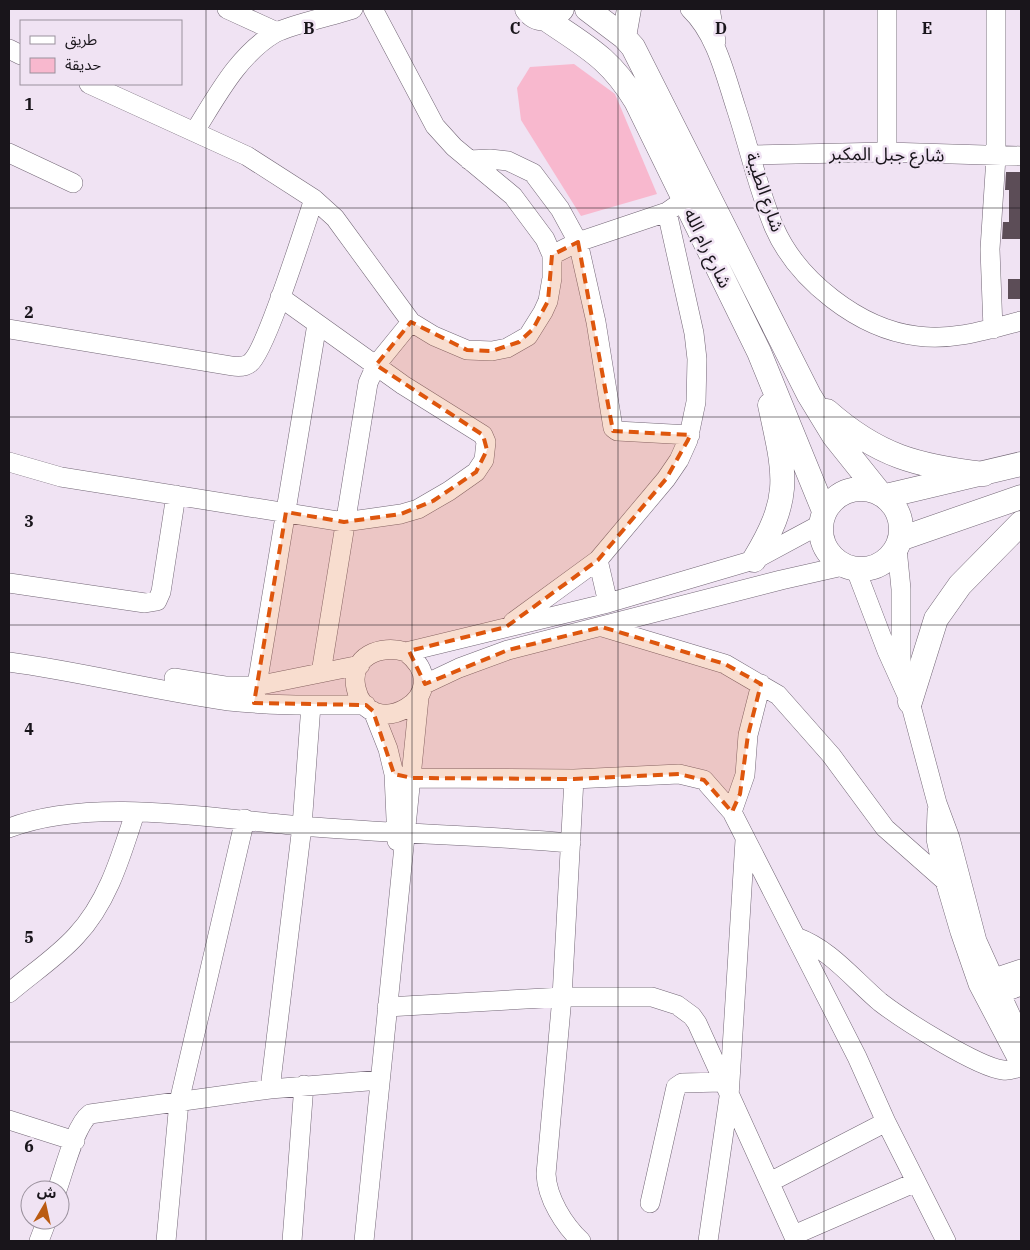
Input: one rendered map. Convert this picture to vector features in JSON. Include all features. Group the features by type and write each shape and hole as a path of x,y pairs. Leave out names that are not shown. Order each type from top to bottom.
{"main road":[{"name":"شارع رام الله","path":"587,9 624,37 642,62 809,395 834,436 882,494"},
{"path":"624,37 629,9"},
{"name":"شارع رام الله","path":"545,12 604,58 624,81 651,128 675,206 759,352 822,518"},
{"path":"754,560 771,530 779,510 783,486 783,466 759,352"},
{"path":"809,395 848,430 869,444 903,459 936,469 984,474"},
{"path":"1021,464 984,474 882,494 862,489 849,491 831,502 822,518 825,546 831,556 850,568 872,568 881,564 899,543 1021,497"},
{"path":"882,494 894,505 898,516 899,543"},
{"path":"910,702 936,619 960,585 1021,523"}],"street":[{"path":"227,9 277,32"},
{"path":"195,132 237,69 253,50 277,32 353,9"},
{"path":"91,85 247,156 314,199 335,218 411,322 434,336 467,350 492,351 520,342 533,330 548,301 552,278 552,254 542,234 513,196 469,160 435,126 372,9"},
{"name":"شارع الطيبة","path":"690,9 698,17 718,52"},
{"name":"شارع الطيبة","path":"710,9 718,52 775,229 802,271 815,287 850,311 880,326 916,336 959,336 1021,322"},
{"path":"886,152 887,9"},
{"path":"993,329 990,250 996,157 996,9"},
{"name":"شارع جبل المكبر","path":"752,155 886,152 996,157 1021,156"},
{"path":"9,153 73,183"},
{"path":"469,160 490,159 508,161 533,173 560,209 578,242 596,322 613,428 617,431 690,434"},
{"path":"9,329 238,367 245,366 255,358 280,297 314,199"},
{"path":"506,627 598,560 666,479 679,460 690,434 696,402 697,359 675,206 578,242 552,254"},
{"path":"9,462 61,477 344,522 401,514 418,509 476,472 484,460 487,450 483,435 403,385 280,297"},
{"path":"321,673 368,383 376,366 411,322"},
{"path":"255,694 317,324"},
{"path":"9,583 145,602 156,601 161,592 176,495"},
{"path":"406,652 608,603 754,560 822,518"},
{"path":"899,543 902,679"},
{"path":"598,560 608,603"},
{"path":"9,653 225,686 311,705 370,708 386,715 399,713 410,707 421,691 459,668 508,650 782,580 850,568 887,651 902,679 910,702 937,803 950,838 990,988 1021,1038"},
{"path":"602,627 725,664 778,694 831,755 885,828 945,881"},
{"path":"364,1241 401,864 403,776 421,691 420,666 406,652 394,648 380,648 368,654 360,665 356,675 356,686 359,696 370,708 388,749 403,776"},
{"path":"9,662 69,671 228,701 321,673 360,665"},
{"path":"732,812 745,775 748,735 761,684"},
{"path":"270,1089 302,826 311,705"},
{"path":"403,776 574,779 679,774 704,780 732,812 856,1057 886,1122 946,1241"},
{"path":"574,779 562,997 547,1184 551,1196 567,1224 581,1241"},
{"path":"796,937 822,950 901,1018 970,1057 994,1068 1013,1070 1021,1066 945,881 936,840 937,803"},
{"path":"9,828 44,819 91,813 135,813 245,819 302,826 571,843"},
{"path":"9,992 75,937 99,907 120,862 135,813"},
{"path":"166,1241 179,1102 245,819"},
{"path":"708,1241 726,1090 745,839"},
{"path":"990,988 1021,969"},
{"path":"990,988 1021,986"},
{"path":"387,1007 562,997 652,997 677,1005 692,1016 795,1238 916,1182"},
{"path":"61,1180 84,1120 90,1114 304,1085 380,1080"},
{"path":"650,1203 676,1088 682,1083 726,1090"},
{"path":"292,1241 304,1085"},
{"path":"9,1120 75,1141"},
{"path":"770,1182 886,1122"}],"highlighted area":[{"path":"578,242 613,431 690,435 688,440 666,479 598,560 506,627 409,651 425,684 508,650 602,627 725,664 761,684 748,735 740,794 732,812 704,780 679,774 574,779 412,778 394,774 373,711 366,705 254,703 286,512 344,522 401,514 433,501 476,472 487,450 483,435 376,365 411,322 467,350 492,351 519,342 533,329 548,301 552,255"}],"green space":[{"path":"574,64 615,94 657,194 581,216 521,120 517,88 530,67"}],"building":[{"path":"1006,172 1021,172 1021,239 1002,239 1003,222 1009,222 1009,190 1005,190"},
{"path":"1008,279 1021,279 1021,299 1008,299"}]}
